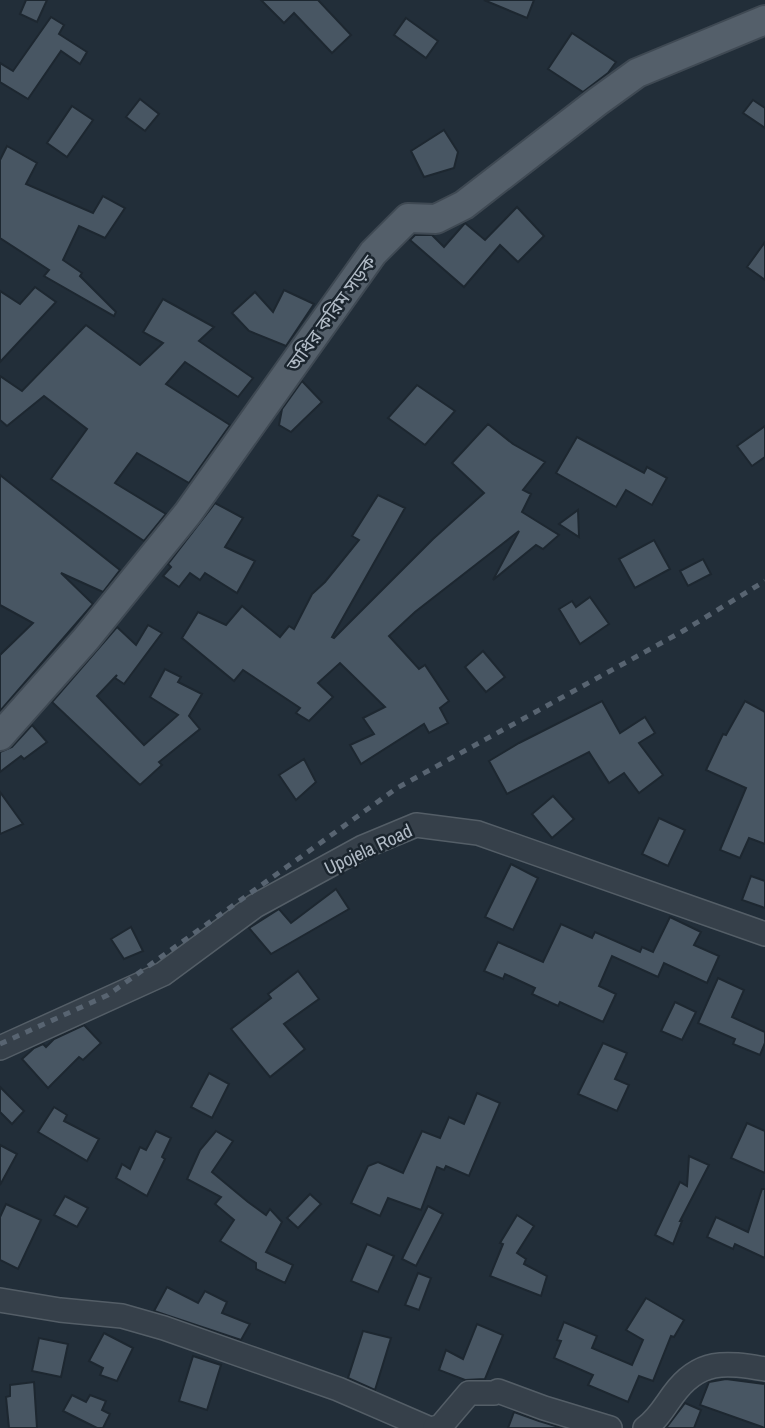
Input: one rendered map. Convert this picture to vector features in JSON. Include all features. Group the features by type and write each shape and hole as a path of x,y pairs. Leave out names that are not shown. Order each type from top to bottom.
{"main road":[{"name":"অধির করিম সড়ক","path":"0,736 86,639 188,513 373,253 408,218 436,219 464,205 637,73 765,20"}],"street":[{"name":"Upojela Road","path":"0,1048 163,974 255,906 363,847 416,825 478,833 765,934"},
{"path":"0,1300 60,1310 122,1315 338,1389 428,1428"},
{"path":"645,1428 653,1423 679,1387 695,1372 712,1365 734,1364 765,1369"},
{"path":"435,1428 441,1426 469,1393 498,1391 610,1428"}],"building":[{"path":"26,0 47,0 37,22 20,14"},
{"path":"261,0 318,0 351,35 332,53 294,13 284,23"},
{"path":"484,0 534,0 527,18"},
{"path":"51,17 64,25 59,34 87,52 80,64 61,51 28,99 0,82 0,63 13,71"},
{"path":"406,18 438,41 426,58 394,35"},
{"path":"572,33 616,62 608,73 583,92 548,69"},
{"path":"140,99 159,114 145,131 126,117"},
{"path":"753,100 765,108 765,128 743,113"},
{"path":"72,106 93,120 67,157 47,143"},
{"path":"444,130 458,152 454,168 424,177 411,151"},
{"path":"7,146 37,163 26,184 93,213 103,196 125,208 105,238 79,226 63,260 82,273 80,276 116,312 114,316 44,276 49,270 0,238 0,160"},
{"path":"517,207 544,236 518,262 500,245 464,287 410,240 415,235 432,235 444,247 465,223 485,240"},
{"path":"765,242 765,280 747,267"},
{"path":"35,287 56,302 0,362 0,291 20,304"},
{"path":"284,290 314,304 286,346 249,331 232,313 255,292 273,312"},
{"path":"163,299 214,327 199,341 253,378 238,397 185,362 166,384 230,425 189,483 137,453 115,483 166,514 144,541 51,479 87,429 44,396 7,426 0,420 0,376 22,391 86,325 140,365 163,343 143,332"},
{"path":"302,381 322,402 291,432 279,425 282,409"},
{"path":"417,385 455,411 425,445 388,418"},
{"path":"488,424 513,444 545,462 523,490 531,494 522,512 559,535 543,549 536,545 493,580 519,531 415,612 389,636 419,669 425,665 449,701 440,708 448,723 429,733 424,724 361,764 350,745 374,734 363,718 385,707 340,663 318,683 333,697 309,721 296,713 300,708 243,670 234,681 182,638 198,612 226,625 242,606 280,637 289,626 294,629 312,594 359,540 352,536 378,495 405,508 332,637 334,638 433,539 484,493 452,463"},
{"path":"765,426 765,457 752,466 737,446"},
{"path":"577,437 644,473 647,467 667,478 652,505 626,490 616,507 556,473"},
{"path":"0,475 120,570 103,592 61,573 93,604 0,711 0,655 33,623 0,605"},
{"path":"215,503 243,518 225,547 255,561 237,593 205,573 200,580 190,573 179,587 163,576 171,567 168,564"},
{"path":"578,510 579,537 559,524"},
{"path":"654,540 670,569 635,588 619,559"},
{"path":"703,559 711,574 688,586 680,571"},
{"path":"590,597 609,624 580,644 559,609 572,601 576,607"},
{"path":"148,625 162,633 124,684 115,678 117,675 97,696 144,745 178,715 150,697 165,669 181,677 178,682 202,694 189,716 200,729 159,762 162,765 140,785 52,702 117,627 136,645"},
{"path":"483,651 505,677 486,692 465,667"},
{"path":"602,701 620,733 645,717 655,733 639,743 663,775 639,793 624,773 609,783 589,752 507,794 489,761"},
{"path":"745,701 765,712 765,844 749,838 740,858 720,850 746,788 706,770 723,734 726,735"},
{"path":"32,725 47,742 24,759 21,756 0,772 0,752 12,747"},
{"path":"304,759 316,782 296,800 279,775"},
{"path":"0,792 23,824 0,834"},
{"path":"553,796 574,819 552,838 532,814"},
{"path":"659,818 685,830 668,866 642,854"},
{"path":"511,864 538,878 513,930 485,917"},
{"path":"751,876 765,881 765,908 742,900"},
{"path":"336,889 349,909 271,954 249,928 279,909 291,923"},
{"path":"670,917 701,932 694,945 719,956 707,983 664,963 658,977 612,956 599,986 616,994 603,1022 560,1002 558,1006 532,994 535,988 505,974 503,979 484,971 498,942 543,962 561,924 592,938 595,932 640,952 642,947 653,952"},
{"path":"131,927 143,951 124,959 111,939"},
{"path":"298,971 319,999 284,1024 305,1049 270,1077 231,1029 271,998 268,994"},
{"path":"718,978 744,990 732,1017 765,1032 765,1043 760,1055 733,1044 735,1039 698,1023"},
{"path":"675,1002 696,1012 682,1040 661,1031"},
{"path":"84,1025 101,1043 83,1060 79,1057 48,1088 22,1059 34,1048 43,1044 46,1047 54,1039"},
{"path":"603,1043 627,1053 615,1079 629,1085 617,1111 578,1094"},
{"path":"209,1073 229,1084 212,1118 191,1107"},
{"path":"0,1087 24,1111 12,1124 0,1112"},
{"path":"477,1093 500,1103 469,1176 446,1166 444,1170 437,1167 421,1210 388,1198 380,1216 351,1203 368,1166 378,1162 403,1173 422,1131 440,1138 449,1117 464,1124"},
{"path":"54,1107 67,1115 64,1121 99,1139 87,1161 38,1132"},
{"path":"747,1123 765,1131 765,1173 731,1158"},
{"path":"156,1131 171,1138 162,1157 165,1159 147,1196 116,1178 122,1164 130,1169 140,1147 146,1150"},
{"path":"216,1131 233,1141 212,1172 266,1215 270,1209 282,1222 266,1252 293,1265 285,1283 256,1269 256,1263 220,1241 234,1220 215,1204 221,1197 187,1179 200,1150"},
{"path":"0,1145 17,1154 0,1185"},
{"path":"689,1156 709,1165 680,1221 673,1244 655,1235 680,1182 687,1186"},
{"path":"762,1189 765,1189 765,1258 735,1244 733,1249 707,1237 716,1217 748,1232"},
{"path":"310,1194 321,1204 298,1228 287,1218"},
{"path":"65,1196 88,1208 77,1227 54,1215"},
{"path":"6,1204 41,1220 18,1269 0,1260 0,1217"},
{"path":"428,1206 443,1214 416,1266 402,1259"},
{"path":"517,1215 534,1226 517,1253 526,1259 524,1264 547,1276 541,1296 490,1276 503,1244 500,1243"},
{"path":"367,1244 394,1256 378,1292 351,1281"},
{"path":"418,1273 431,1278 419,1310 405,1305"},
{"path":"167,1287 198,1303 205,1291 227,1302 222,1313 250,1324 241,1340 154,1311"},
{"path":"646,1298 684,1320 674,1337 671,1336 653,1381 639,1376 628,1402 588,1385 593,1375 554,1358 561,1341 557,1340 564,1322 597,1336 592,1348 632,1365 643,1340 626,1330"},
{"path":"477,1324 503,1335 485,1379 465,1380 439,1370 446,1350 463,1359"},
{"path":"363,1331 391,1338 375,1390 348,1378"},
{"path":"104,1333 133,1348 117,1381 100,1375 103,1368 89,1361"},
{"path":"39,1338 68,1344 61,1377 32,1371"},
{"path":"193,1356 221,1365 207,1410 179,1401"},
{"path":"726,1379 765,1384 765,1428 700,1405 709,1382"},
{"path":"34,1382 37,1428 9,1428 6,1397 10,1396 10,1385"},
{"path":"72,1395 86,1402 90,1395 106,1401 102,1410 110,1414 103,1428 97,1428 63,1411"},
{"path":"685,1403 701,1410 694,1428 666,1428"},
{"path":"514,1412 539,1421 562,1428 508,1428"}],"railway":[{"path":"0,1044 108,995 397,788 683,631 765,581"}]}
